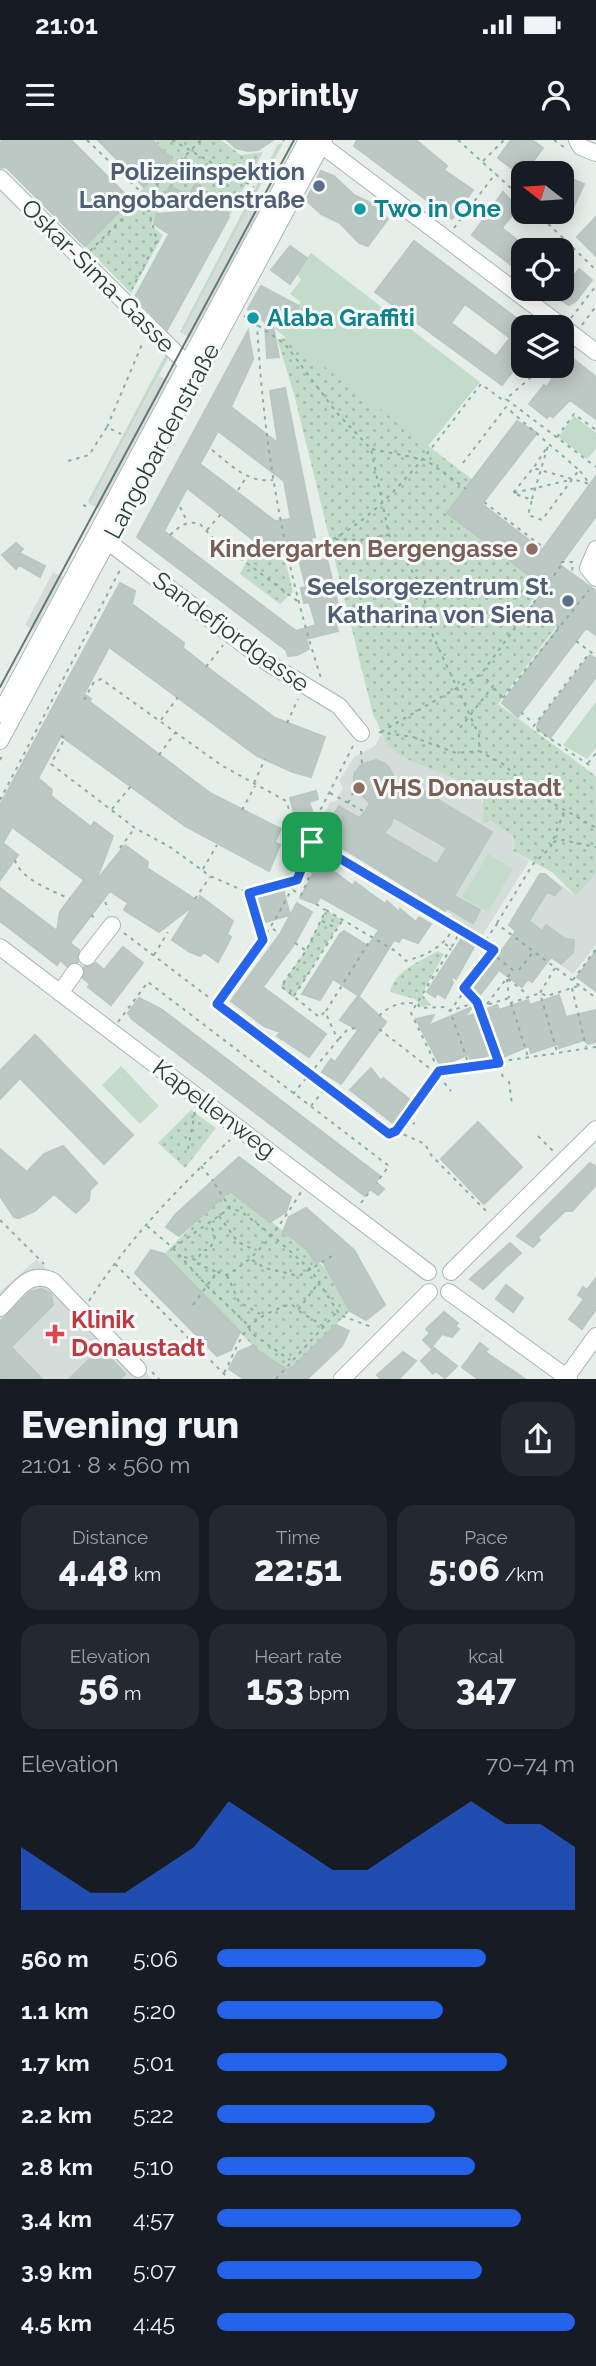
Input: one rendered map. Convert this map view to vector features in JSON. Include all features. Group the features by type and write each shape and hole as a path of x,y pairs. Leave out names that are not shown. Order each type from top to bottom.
{"street":[{"path":"577,140 580,146 596,153"},
{"path":"317,141 596,352"},
{"name":"Langobardenstraße","path":"0,741 101,540 317,141"},
{"name":"Oskar-Sima-Gasse","path":"0,178 192,369"},
{"name":"Langobardenstraße","path":"0,714 101,540"},
{"name":"Sandefjordgasse","path":"101,540 268,663 339,706 361,733"},
{"path":"594,582 588,568 596,549"},
{"path":"87,957 110,919"},
{"name":"Kapellenweg","path":"0,947 428,1272"},
{"path":"60,993 75,972"},
{"path":"450,1272 596,1129"},
{"path":"436,1267 450,1272 453,1285 449,1292 436,1296 429,1292 425,1286 428,1272 436,1267"},
{"path":"0,1308 31,1278 42,1276 52,1281 138,1369"},
{"path":"342,1379 429,1292"},
{"path":"449,1292 567,1378 596,1336"}],"path":[{"path":"87,140 144,195 157,240 128,295"},
{"path":"172,140 254,187"},
{"path":"87,254 201,140"},
{"path":"458,140 511,188"},
{"path":"483,161 504,140"},
{"path":"446,238 496,173"},
{"path":"548,224 596,270"},
{"path":"574,315 596,286"},
{"path":"580,328 596,306"},
{"path":"243,315 257,322 285,344 337,413 371,449 389,535 421,585 433,636 479,736 479,751"},
{"path":"257,322 261,389 274,480 300,603 323,685"},
{"path":"68,461 89,455 107,427 148,327"},
{"path":"505,400 530,378"},
{"path":"334,539 381,502 422,459 481,384 596,467"},
{"path":"505,400 506,407 550,442 528,515 542,520 579,470"},
{"path":"464,463 506,407"},
{"path":"556,438 574,414 596,430"},
{"path":"107,427 121,434"},
{"path":"513,493 548,446"},
{"path":"533,468 590,484 579,470 548,446"},
{"path":"371,449 422,459 466,489"},
{"path":"212,450 247,477 260,481 274,480"},
{"path":"238,489 247,477"},
{"path":"513,493 572,480"},
{"path":"513,493 532,500"},
{"path":"484,502 544,548"},
{"path":"83,505 88,507"},
{"path":"180,507 187,522"},
{"path":"206,530 220,514"},
{"path":"170,535 187,522 200,524 227,553 240,557 300,603"},
{"path":"309,545 334,539 361,540 389,535"},
{"path":"240,557 298,547"},
{"path":"572,572 573,562 562,562 481,674 380,732 413,737 456,753 479,751 503,764 535,793 596,828"},
{"path":"0,800 121,569"},
{"path":"481,674 504,699 594,582"},
{"path":"530,606 558,627"},
{"path":"576,641 596,656"},
{"path":"206,667 223,645"},
{"path":"535,724 590,652"},
{"path":"84,700 94,682 101,679 176,732 286,801 297,832 494,950 464,988 450,1011"},
{"path":"460,728 493,686"},
{"path":"160,721 178,697"},
{"path":"287,723 298,699"},
{"path":"521,712 535,724 535,729 588,765 596,753"},
{"path":"159,755 176,732"},
{"path":"306,838 361,733"},
{"path":"61,736 65,738 51,764 135,828 170,846 211,876 249,893 297,880"},
{"path":"361,751 362,764"},
{"path":"242,810 265,759"},
{"path":"111,810 131,786"},
{"path":"348,803 354,791 357,792"},
{"path":"329,792 365,812"},
{"path":"483,944 533,864 552,843 565,808"},
{"path":"120,848 135,828"},
{"path":"552,843 563,839 596,847"},
{"path":"217,1004 272,929 293,890 312,842"},
{"path":"293,890 301,895 309,879 315,852 312,842"},
{"path":"203,870 217,845"},
{"path":"15,860 16,867 70,900"},
{"path":"195,899 211,876"},
{"path":"249,893 263,940"},
{"path":"105,902 110,919 153,956 389,1134 415,1124"},
{"path":"316,904 373,937 406,961 424,956 444,944 454,927"},
{"path":"326,910 306,950 281,986 319,1017 325,1012 373,937"},
{"path":"293,998 342,920"},
{"path":"321,921 337,929"},
{"path":"497,924 596,998"},
{"path":"272,929 280,934"},
{"path":"451,1091 438,1073 411,1013 461,931"},
{"path":"153,956 168,932"},
{"path":"295,943 306,950"},
{"path":"444,944 451,948"},
{"path":"572,980 596,948"},
{"path":"519,970 533,951"},
{"path":"486,1005 513,970 491,953"},
{"path":"555,968 540,993 557,1054"},
{"path":"507,978 530,996"},
{"path":"507,978 509,998 528,1058"},
{"path":"117,1023 148,982 389,1166 376,1183"},
{"path":"511,1003 540,993 547,996 579,986"},
{"path":"464,988 477,1002 504,1082"},
{"path":"572,988 586,1048"},
{"path":"450,1011 477,1002 486,1005 509,998"},
{"path":"379,1016 388,1007 408,1002 418,1004 420,1008 444,1007 450,1011 470,1068"},
{"path":"325,1012 338,1040"},
{"path":"293,1094 347,1030 355,1028"},
{"path":"379,1029 438,1073"},
{"path":"396,1131 438,1073 596,1047"},
{"path":"509,1081 512,1105"},
{"path":"310,1107 323,1091"},
{"path":"188,1149 195,1110"},
{"path":"396,1131 425,1144 431,1155 490,1214"},
{"path":"538,1136 553,1151"},
{"path":"86,1306 115,1264 147,1225 231,1139"},
{"path":"201,1167 230,1208 242,1212 311,1270 321,1281 340,1315 375,1329"},
{"path":"359,1205 371,1190"},
{"path":"227,1275 251,1260 256,1251 274,1237 301,1191"},
{"path":"173,1248 230,1208"},
{"path":"219,1215 238,1242 256,1251"},
{"path":"197,1260 202,1251 210,1249 215,1237 209,1222"},
{"path":"147,1225 183,1257 207,1286 248,1325 251,1333 290,1360"},
{"path":"251,1260 265,1268 299,1276 332,1256"},
{"path":"183,1257 197,1260 198,1264 227,1275 239,1301 261,1314"},
{"path":"115,1264 229,1379"},
{"path":"193,1305 218,1272"},
{"path":"298,1310 321,1281"},
{"path":"224,1374 248,1325 261,1314 290,1304 323,1326"},
{"path":"276,1379 290,1360 337,1311"}],"shaded area":[{"path":"249,206 259,211 191,338 182,333"},
{"path":"159,376 168,380 99,509 90,504"},
{"path":"53,572 63,577 34,630 25,625"},
{"path":"381,735 392,749 483,791 482,801 491,821 513,836 513,851 529,861 482,936 451,918 452,915 423,896 315,832 330,802 336,801 343,788 339,781 354,757 375,746"},
{"path":"540,874 545,874 576,896 596,874 596,945 573,974 509,925"},
{"name":"Klinik Donaustadt","path":"37,1259 152,1379 0,1379 0,1292"}],"green space":[{"path":"154,140 221,140 241,155 263,152 229,217 207,195 189,196 170,186 151,226 163,235 131,293 85,246 173,159"},
{"path":"283,143 182,333 180,332 278,144"},
{"path":"311,253 480,382 427,447 275,329 280,322 284,325 301,302 290,294 301,280 296,273"},
{"path":"287,338 473,480 447,513 543,586 528,606 556,627 498,704 596,776 596,874 576,896 552,872 513,851 513,836 491,821 483,822 483,791 411,761 385,741 373,715 294,394 277,339"},
{"path":"167,352 169,356 90,504 88,501"},
{"path":"574,416 596,433 596,449 587,459 558,437"},
{"path":"283,551 293,592 280,604 240,574 248,559"},
{"path":"596,702 596,748 587,759 563,745"},
{"path":"488,854 513,869 488,912 462,897"},
{"path":"326,910 342,920 293,998 281,986 306,950"},
{"path":"438,951 444,954 422,994 431,1005 422,1007 415,999 390,992 403,972"},
{"path":"121,1066 159,1106 140,1124 102,1085"},
{"path":"191,1110 216,1128 185,1168 158,1143"},
{"path":"229,1189 290,1236 333,1275 350,1311 280,1379 273,1377 279,1363 257,1350 164,1254"}],"building":[{"path":"3,140 71,140 131,200 85,246 6,167 0,168 0,143"},
{"path":"98,140 152,140 172,159 144,187"},
{"path":"227,140 273,140 258,150 248,151 236,148"},
{"path":"357,140 416,140 447,166 444,170 473,190 452,219 354,146"},
{"path":"511,140 532,140 543,148 533,161 511,161 511,168 498,158"},
{"name":"Two in One","path":"321,171 334,176 354,195 369,202 388,219 368,246 359,243 340,223 321,214 306,200"},
{"path":"574,180 584,184 574,206"},
{"path":"196,183 229,217 167,330 135,297 169,234 154,224 157,214 192,211 165,196 170,186 189,196"},
{"path":"503,192 511,201 511,217 502,228 514,238 511,238 511,265 472,235"},
{"path":"596,217 596,256 577,237"},
{"path":"414,241 512,315 511,373 502,385 375,292","holes":["465,304 510,338 496,356 451,323"]},
{"path":"290,246 307,258 290,284 271,270"},
{"path":"579,269 592,280 576,301 569,305 562,301 574,301 574,276"},
{"path":"261,286 299,306 284,325 271,316 279,357 267,358 265,322 248,309"},
{"path":"248,331 253,359 231,407 278,443 270,391 285,388 315,537 311,538 316,561 327,559 341,616 335,618 338,631 306,639 309,649 288,656 286,650 137,537","holes":["218,431 284,481 291,519 275,521 200,464","187,488 261,546 294,540 306,587 301,588 304,603 309,602 316,625 296,631 164,531"]},
{"path":"574,360 596,377 596,419 570,400 553,417 549,415 547,418 529,404 544,385 547,387 552,378 574,378"},
{"path":"517,421 537,433 482,504 542,550 596,476 596,516 560,565 596,591 596,635 586,628 518,717 502,703 559,627 532,606 546,588 447,513"},
{"path":"16,543 23,549 19,553 45,566 40,577 19,565 16,569 2,555"},
{"path":"120,583 135,591 132,604 184,643 183,648 216,674 275,718 325,737 311,777 293,772 257,756 109,647 84,694 91,699 90,702 210,793 281,829 275,842 280,845 269,871 185,826 61,736 38,778 52,790 51,796 91,827 94,822 113,836 96,881 125,845 148,862 147,868 198,901 200,896 233,921 227,934 231,937 218,962 204,952 200,956 190,952 172,940 193,906 159,932 124,910 128,903 110,891 70,943 79,950 78,962 67,966 60,960 57,965 0,921 0,888 57,931 60,912 84,880 12,827 3,843 18,855 0,880 0,805"},
{"path":"590,655 596,659 596,677 550,738 537,728 538,723"},
{"path":"376,760 386,764 399,790 405,780 492,832 454,896 480,910 473,923 447,908 445,911 321,835 339,806 359,818 365,812 370,803 354,787 354,774 362,764","holes":["393,817 447,848 437,864 384,833 391,825"]},
{"path":"316,791 318,799 309,802 312,811 303,813 306,821 297,824 290,798"},
{"path":"320,861 353,886 355,882 416,922 419,917 431,924 418,943 402,937 399,942 394,940 359,996 333,979 320,1000 302,994 340,934 344,931 368,946 379,930 320,897 316,904 300,898"},
{"path":"540,874 545,874 561,888 555,895 547,892 529,921 542,931 546,925 565,939 574,940 573,952 561,964 551,957 532,982 528,979 522,987 499,970 480,995 477,995 467,988 492,955 496,958 516,931 509,925"},
{"path":"283,889 290,915 265,922 257,896"},
{"path":"297,903 312,912 295,943 263,987 326,1034 309,1057 277,1036 280,1032 264,1026 231,1001 280,934"},
{"path":"462,938 475,945 456,979 450,975 453,983 445,998 437,993 435,997 427,992"},
{"path":"123,947 143,963 111,1005 88,987 90,984 83,978 84,967 96,963 104,970"},
{"path":"596,951 596,991 577,977"},
{"path":"559,995 566,1017 596,1010 596,1042 588,1044 584,1040 559,1048 558,1044 531,1053 529,1046 501,1058 498,1051 472,1063 468,1054 441,1067 416,1019 434,1015 428,1026 472,1007 464,1018 497,1005 499,1010 528,1000 530,1005"},
{"path":"358,996 386,1022 341,1084 322,1072 331,1059 335,1062 358,1030 340,1020"},
{"path":"139,998 161,1009 380,1176 376,1182 384,1189 378,1195 370,1189 365,1196 132,1019 128,1013"},
{"path":"35,1035 133,1135 104,1164 20,1078 0,1099 0,1071"},
{"path":"371,1068 381,1081 383,1078 410,1100 393,1123 350,1090"},
{"path":"478,1122 522,1167 484,1204 441,1159"},
{"path":"63,1146 97,1183 90,1190 89,1200 76,1213 54,1194 35,1211 19,1218 14,1217 0,1196 0,1149 27,1172 44,1154"},
{"path":"239,1157 291,1197 286,1212 270,1222 230,1191 179,1236 166,1227 176,1214"},
{"path":"590,1163 596,1167 596,1185 572,1211 565,1211 538,1237 540,1240 533,1247 517,1236"},
{"path":"306,1208 354,1250 385,1305 366,1320 350,1311 322,1260 316,1263 306,1249 290,1236 282,1234 289,1217"},
{"path":"510,1243 521,1253 483,1289 470,1279"},
{"path":"151,1250 164,1254 240,1332 231,1350 217,1356 135,1273"},
{"path":"596,1278 596,1309 582,1329 569,1319 584,1299 578,1295 583,1287 587,1290"},
{"path":"506,1285 523,1298 513,1312 496,1299"},
{"name":"Klinik Donaustadt","path":"42,1289 51,1294 53,1305 11,1347 42,1379 0,1379 0,1322 30,1292"},
{"path":"444,1312 458,1323 455,1326 459,1329 452,1337 442,1334 431,1348 423,1340 430,1333 426,1329"},
{"path":"336,1325 349,1331 342,1346 307,1379 244,1379 229,1369 238,1352 254,1345 257,1350 289,1371"},
{"path":"480,1343 488,1349 485,1352 525,1379 478,1379 462,1367"},
{"name":"Klinik Donaustadt","path":"101,1348 125,1374 120,1379 69,1379"},
{"path":"434,1348 457,1366 445,1378 435,1371 433,1374 421,1361"},
{"path":"403,1352 416,1361 399,1379 381,1379 377,1375"}],"tram line":[{"path":"0,687 294,140"}],"place":[{"name":"Polizeiinspektion Langobardenstraße","path":"319,186"},
{"name":"Two in One","path":"360,209"},
{"name":"Alaba Graffiti","path":"253,318"},
{"name":"Kindergarten Bergengasse","path":"532,549"},
{"name":"Seelsorgezentrum St. Katharina von Siena","path":"568,601"},
{"name":"VHS Donaustadt","path":"359,788"},
{"name":"Klinik Donaustadt","path":"55,1334"}],"route":[{"path":"312,842 494,950 464,988 477,1002 499,1063 439,1071 396,1131 389,1134 217,1004 263,940 249,893 297,880 312,842"}]}
